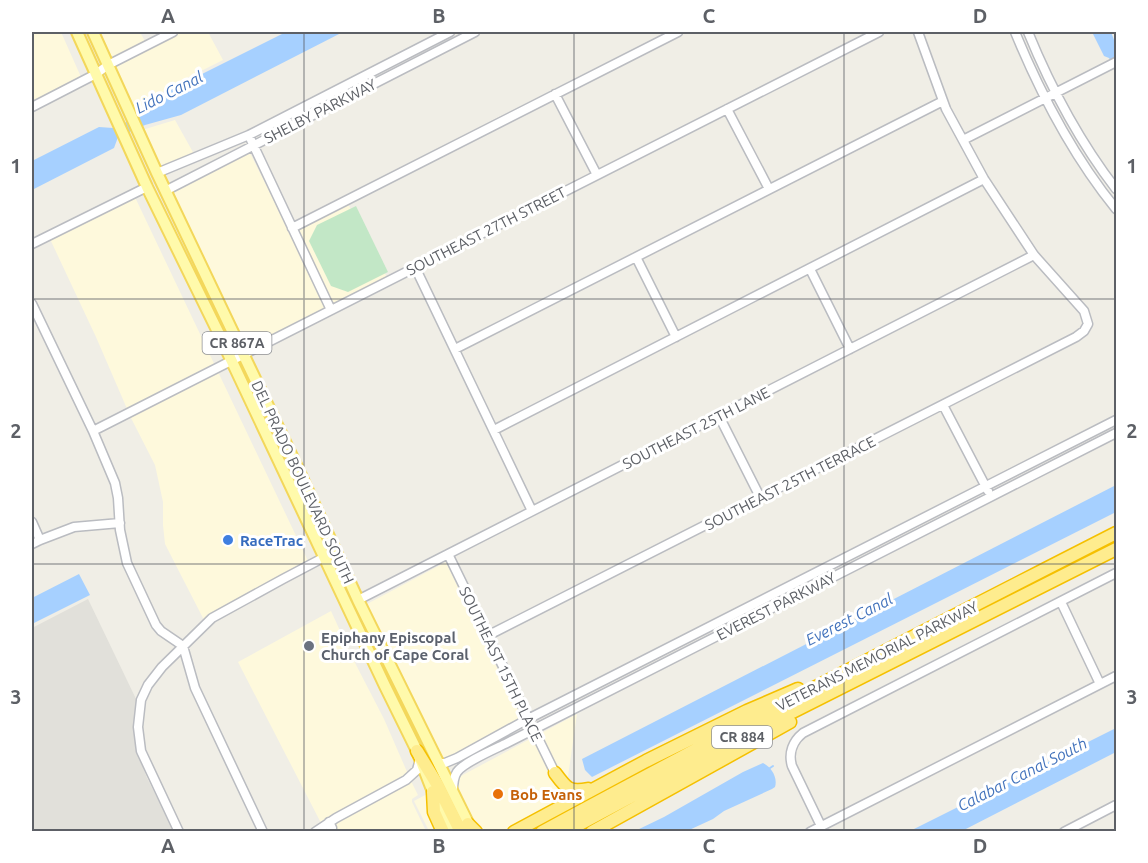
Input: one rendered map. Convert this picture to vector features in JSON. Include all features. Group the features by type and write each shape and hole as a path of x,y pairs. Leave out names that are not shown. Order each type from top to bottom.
{"highway":[{"name":"VETERANS MEMORIAL PARKWAY","path":"543,831 882,652 1116,533"},
{"name":"VETERANS MEMORIAL PARKWAY","path":"565,831 717,750 1116,549"},
{"path":"592,831 921,648"},
{"path":"507,831 520,830 536,819 747,711 882,652"},
{"path":"419,755 469,830"},
{"path":"555,773 572,791 599,786"},
{"path":"549,813 560,794 560,786 555,773"},
{"path":"434,792 434,812 443,831"}],"main road":[{"name":"DEL PRADO BOULEVARD SOUTH","path":"77,32 147,187 419,755 452,831"},
{"name":"DEL PRADO BOULEVARD SOUTH","path":"93,32 358,600 454,793 469,830"},
{"path":"128,143 140,153 151,176 165,190"},
{"path":"147,187 163,199 176,226 187,236"}],"street":[{"path":"32,107 172,32"},
{"name":"SHELBY PARKWAY","path":"157,173 249,135 450,32"},
{"name":"SHELBY PARKWAY","path":"165,190 475,32"},
{"path":"292,228 678,32"},
{"name":"SOUTHEAST 27TH STREET","path":"93,431 879,32"},
{"path":"918,32 953,123 984,179 1034,255"},
{"path":"1015,32 1066,136 1116,209"},
{"path":"1028,32 1055,94 1074,128 1116,189"},
{"path":"963,140 1116,62"},
{"path":"555,94 597,175"},
{"path":"455,349 943,101"},
{"path":"727,109 769,189"},
{"path":"249,135 332,310"},
{"path":"494,430 984,179"},
{"path":"32,244 147,187"},
{"name":"SOUTHEAST 25TH TERRACE","path":"487,636 1076,337 1084,331 1088,324 1084,311 1034,255"},
{"name":"SOUTHEAST 25TH LANE","path":"358,600 1034,255"},
{"path":"636,257 676,337"},
{"path":"415,267 532,512"},
{"path":"810,269 850,349"},
{"path":"32,304 93,431 115,483 127,563 160,631 183,646 195,688 263,831"},
{"path":"943,405 991,497"},
{"path":"719,416 760,497"},
{"name":"EVEREST PARKWAY","path":"438,763 457,758 528,719 1116,420"},
{"name":"EVEREST PARKWAY","path":"454,793 454,778 462,768 532,729 1116,433"},
{"path":"32,522 40,540"},
{"path":"32,544 74,527 120,523"},
{"path":"179,831 141,751 138,719 144,693 157,673 212,618 336,551"},
{"name":"SOUTHEAST 15TH PLACE","path":"448,554 555,773"},
{"path":"821,826 792,766 790,755 794,743 803,733 1116,573"},
{"path":"1061,602 1100,684"},
{"path":"735,614 740,624"},
{"path":"810,831 1116,675"},
{"path":"315,831 406,780 417,770 419,755"},
{"path":"1064,831 1116,805"},
{"path":"329,822 332,828 330,831"}],"shaded area":[{"path":"32,32 61,32 85,86 32,111"},
{"path":"97,32 140,32 148,47 173,32 208,32 223,60 169,87 135,114"},
{"path":"175,120 194,154 159,168 142,130"},
{"path":"249,151 290,233 348,204 390,283 248,354 171,192"},
{"path":"133,193 308,561 219,609 204,620 165,544 163,502 155,465 131,418 50,239"},
{"path":"446,562 482,639 523,717 455,755 441,759 367,604"},
{"path":"88,599 137,701 134,729 137,752 147,778 174,831 32,832 32,628"},
{"path":"331,611 408,774 321,823 238,662"},
{"path":"577,714 565,797 581,831 429,831 414,801"},
{"path":"411,781 418,795 412,799 412,802 426,831 335,831 334,823"}],"green space":[{"path":"356,206 388,272 348,292 331,286 309,241 317,225"}],"water":[{"name":"Lido Canal","path":"286,32 343,32 181,115 145,125 118,137 114,148 32,190 32,161 99,127 113,128 140,116 170,90"},
{"path":"1092,32 1111,32 1116,45 1116,80 1115,69 1109,58 1104,56"},
{"path":"1116,485 1116,512 592,777 585,770 582,759"},
{"path":"79,574 90,595 32,624 32,598"},
{"path":"1116,728 1116,752 962,831 910,831"},
{"path":"763,763 775,776 776,783 772,789 687,831 635,831 743,772"}],"place":[{"name":"RaceTrac","path":"228,540"},
{"name":"Epiphany Episcopal Church of Cape Coral","path":"309,646"},
{"name":"Bob Evans","path":"498,794"}],"water label":[{"name":"Everest Canal","path":"849,619"},
{"name":"Calabar Canal South","path":"1022,774"}]}
